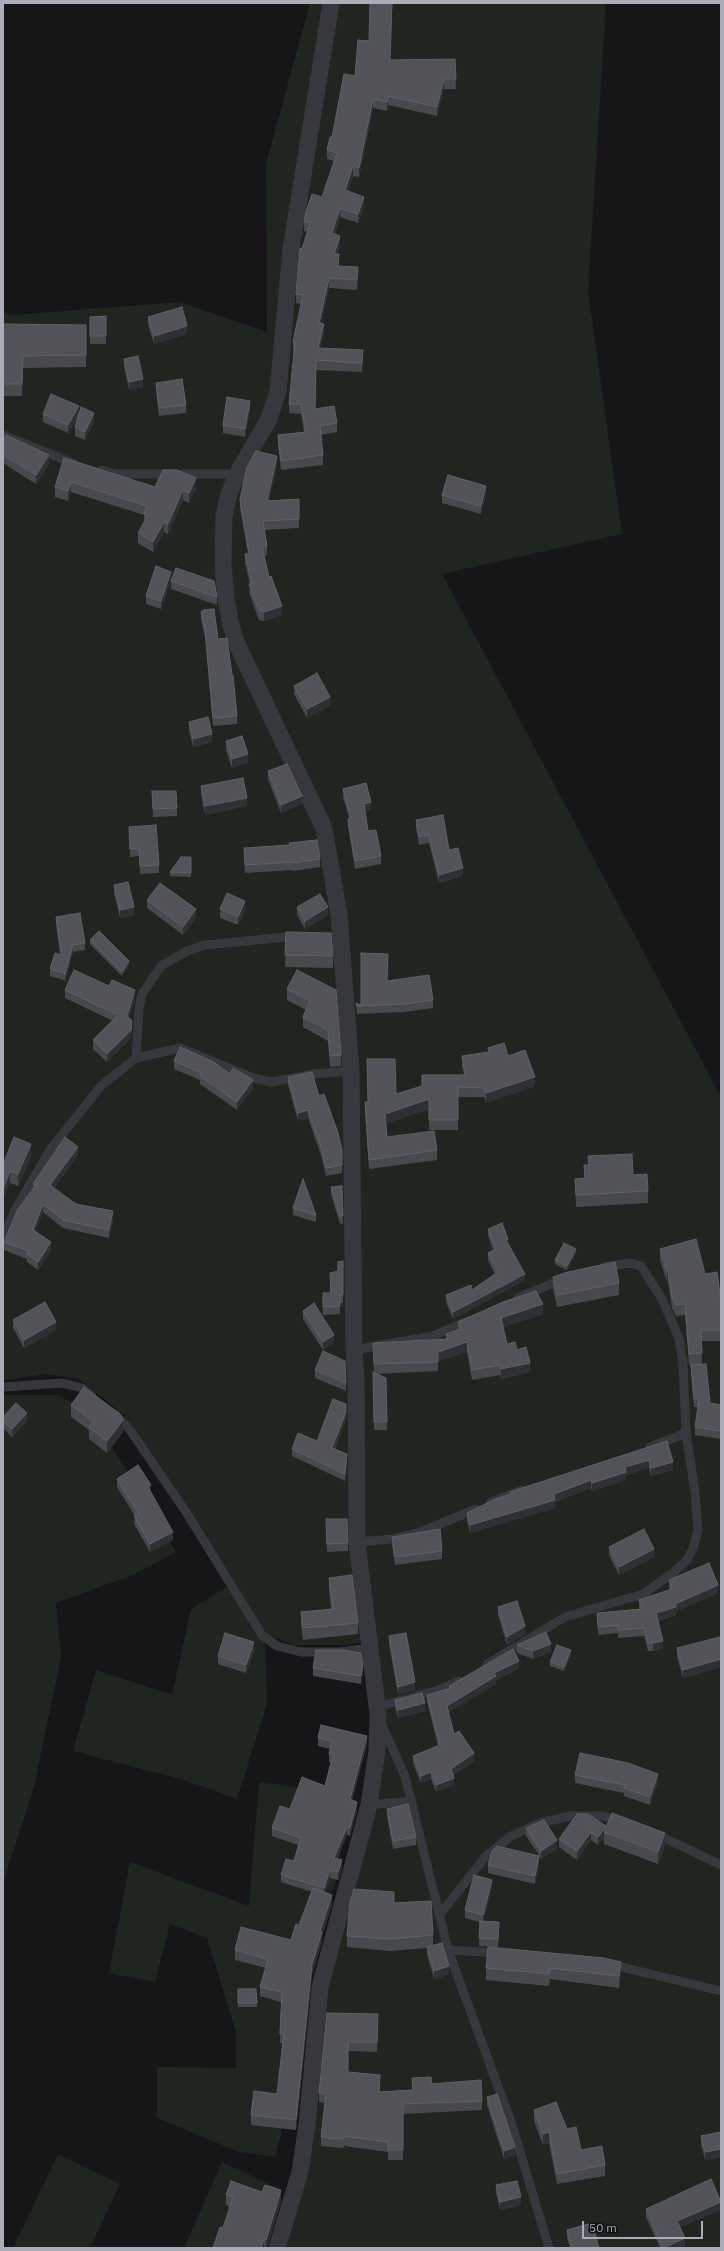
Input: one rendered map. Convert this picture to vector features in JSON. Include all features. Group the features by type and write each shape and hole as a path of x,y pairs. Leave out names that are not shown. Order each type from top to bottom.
{"street":[{"path":"277,2248 300,2172 307,2124 322,1973 369,1805 377,1751 377,1711 371,1648 357,1542 351,1071 338,932 324,828 246,664 231,626 226,598 223,564 224,516 229,493 237,474 269,419 278,391 291,249 331,3"}],"lane":[{"path":"3,435 90,468 116,474 237,474"},
{"path":"136,1058 138,1009 142,994 161,966 187,951 205,945 303,935"},
{"path":"3,1239 14,1210 50,1150 101,1086 136,1058 180,1048 253,1078 271,1082 314,1074 351,1071"},
{"path":"477,1671 565,1617 643,1594 673,1573 687,1560 696,1541 698,1530 695,1492 686,1433 680,1338 662,1299 644,1270 636,1263 595,1268"},
{"path":"511,1302 558,1280 573,1275"},
{"path":"354,1350 433,1336 476,1318"},
{"path":"3,1387 62,1383 82,1388 124,1422 186,1512 262,1635 277,1646 301,1652 340,1652 371,1648"},
{"path":"643,1449 686,1433"},
{"path":"357,1542 393,1539 418,1534 454,1520 508,1494 528,1488"},
{"path":"466,1678 438,1690 377,1711 405,1776 448,1950 511,2122 549,2248"},
{"path":"369,1805 412,1801"},
{"path":"440,1914 486,1856 511,1836 540,1823 576,1816 604,1816 632,1826"},
{"path":"646,1831 721,1865"},
{"path":"448,1950 510,1954"},
{"path":"597,1963 665,1976 721,1991"}],"shaded area":[{"path":"310,3 606,3 588,291 622,534 442,574 721,1097 721,2248 280,2248 321,1993 374,1768 372,1641 345,1645 293,1645 265,1633 267,1704 237,1799 184,1780 73,1751 96,1670 172,1695 191,1609 230,1585 124,1415 79,1379 45,1374 3,1381 3,312 13,315 180,302 267,332 266,164"},
{"path":"3,1395 58,1395 91,1413 176,1552 135,1574 56,1603 61,1657 34,1787 3,1883"},
{"path":"259,1782 347,1794 338,1875 310,1952 285,2117 275,2157 239,2152 157,2118 157,2067 236,2068 236,2032 207,1938 170,1924 155,1982 109,1973 130,1862 249,1906"},
{"path":"58,2154 120,2184 90,2248 13,2248"},
{"path":"222,2162 277,2188 251,2248 184,2248"}],"building":[{"path":"370,3 392,3 390,60 455,59 456,79 444,79 437,107 388,96 387,102 373,99 359,168 353,166 345,190 364,197 358,214 340,208 332,233 340,236 334,254 339,254 338,266 358,267 357,280 329,278 319,323 324,324 318,348 363,350 362,363 316,360 315,409 334,406 337,423 320,426 323,455 281,461 278,435 306,432 301,404 289,404 295,342 293,342 303,295 296,294 300,248 302,249 310,223 304,221 312,194 322,197 337,153 327,150 330,137 332,137 344,74 355,76 358,40 369,41"},
{"path":"182,307 187,326 154,336 148,317"},
{"path":"106,316 106,336 90,336 90,317"},
{"path":"3,324 86,325 86,355 23,356 22,384 3,384"},
{"path":"138,356 143,379 129,382 124,359"},
{"path":"182,379 186,405 159,408 156,383"},
{"path":"51,394 79,406 68,425 43,414"},
{"path":"227,397 250,401 245,429 223,425"},
{"path":"81,407 94,413 85,432 75,427"},
{"path":"6,435 49,455 36,475 3,455 3,440"},
{"path":"256,451 277,456 267,501 299,499 299,519 263,521 267,546 262,547 269,577 271,576 282,606 264,612 259,610 249,584 252,583 245,554 249,553 240,499 247,467"},
{"path":"64,458 155,487 163,470 177,470 196,478 189,493 183,490 168,524 164,522 153,542 138,533 148,515 144,514 147,506 71,482 68,491 55,487"},
{"path":"448,475 486,486 481,506 442,495"},
{"path":"156,566 171,572 161,601 146,596"},
{"path":"176,568 214,581 217,597 171,581"},
{"path":"214,609 218,639 227,638 233,675 237,716 213,718 205,629 201,612 203,610"},
{"path":"317,673 330,697 307,709 294,686"},
{"path":"208,717 212,734 193,739 189,722"},
{"path":"242,736 248,754 232,759 226,741"},
{"path":"287,764 302,796 281,805 268,771"},
{"path":"243,778 247,798 205,806 201,786"},
{"path":"366,783 371,802 364,804 368,831 376,830 381,856 355,861 348,819 351,818 343,789"},
{"path":"152,791 176,791 177,808 153,809"},
{"path":"443,815 449,850 458,848 463,868 439,875 429,835 419,837 416,820"},
{"path":"156,825 159,865 140,866 139,848 130,849 129,827"},
{"path":"317,840 320,859 293,863 245,865 244,848 290,845 289,843"},
{"path":"181,857 191,857 191,873 170,872"},
{"path":"128,882 134,907 120,910 114,885"},
{"path":"160,883 196,909 183,927 147,900"},
{"path":"227,893 245,901 238,917 220,909"},
{"path":"320,894 328,907 305,921 297,907"},
{"path":"80,913 85,943 73,945 65,975 64,973 50,969 55,953 62,955 56,917"},
{"path":"99,931 129,961 122,972 90,940"},
{"path":"286,932 331,933 333,956 285,955"},
{"path":"361,953 388,954 387,981 429,975 433,1000 405,1004 357,1006 356,1003 361,1005"},
{"path":"74,970 109,986 112,980 135,990 127,1016 132,1021 131,1030 107,1054 93,1040 118,1015 65,990"},
{"path":"297,970 336,990 341,1055 330,1056 328,1030 303,1017 310,1001 287,989"},
{"path":"504,1043 508,1056 525,1050 535,1077 486,1093 484,1088 458,1087 458,1120 429,1120 429,1099 385,1114 387,1137 434,1131 437,1150 369,1160 365,1102 368,1102 367,1059 395,1059 396,1094 422,1086 422,1075 465,1075 462,1056 489,1052 488,1048"},
{"path":"180,1047 212,1061 230,1074 233,1068 253,1080 237,1102 200,1076 202,1073 174,1061"},
{"path":"312,1072 319,1096 324,1094 338,1133 342,1149 342,1165 326,1168 321,1147 308,1110 298,1113 288,1077"},
{"path":"14,1137 31,1144 18,1174 10,1171 3,1189 3,1162"},
{"path":"65,1137 78,1147 50,1185 76,1204 113,1211 109,1230 63,1220 43,1204 33,1230 51,1242 38,1262 27,1254 29,1251 4,1242 18,1209 36,1185 33,1184"},
{"path":"632,1154 633,1175 647,1174 648,1191 576,1195 575,1179 585,1178 584,1165 589,1165 588,1156"},
{"path":"303,1179 316,1215 293,1208"},
{"path":"342,1186 343,1216 340,1216 331,1187"},
{"path":"502,1223 508,1239 506,1240 525,1274 453,1312 446,1295 471,1285 472,1290 498,1272 488,1253 496,1249 488,1229"},
{"path":"696,1239 705,1274 717,1272 721,1301 721,1330 701,1330 702,1353 689,1354 685,1304 676,1305 672,1297 668,1271 660,1249"},
{"path":"564,1243 576,1249 567,1266 555,1260"},
{"path":"343,1261 343,1295 340,1295 340,1306 323,1307 323,1293 331,1293 330,1273 338,1271 338,1262"},
{"path":"615,1262 619,1283 557,1295 553,1277 568,1272"},
{"path":"536,1291 543,1304 501,1318 507,1344 515,1342 517,1350 526,1347 530,1363 501,1369 500,1365 472,1370 467,1342 438,1352 438,1362 374,1364 373,1343 448,1339 446,1334 461,1329 458,1322 503,1302"},
{"path":"45,1302 56,1322 24,1340 13,1320"},
{"path":"314,1303 334,1335 323,1342 303,1311"},
{"path":"323,1351 345,1361 346,1383 315,1370"},
{"path":"706,1364 710,1403 721,1405 721,1431 695,1427 699,1399 694,1399 691,1365"},
{"path":"373,1372 386,1378 387,1422 374,1422"},
{"path":"84,1387 120,1414 123,1420 107,1441 89,1427 93,1421 71,1405"},
{"path":"333,1399 346,1404 346,1412 332,1448 347,1454 345,1474 292,1449 298,1433 317,1441"},
{"path":"16,1403 27,1413 12,1429 3,1420 3,1417"},
{"path":"667,1441 673,1462 651,1468 649,1460 625,1467 626,1472 592,1483 591,1480 554,1494 555,1500 470,1525 467,1513 495,1499 511,1494 510,1492"},
{"path":"138,1465 151,1485 148,1487 173,1532 150,1544 134,1516 139,1514 117,1479"},
{"path":"326,1519 347,1519 348,1543 327,1544"},
{"path":"440,1529 442,1551 395,1557 392,1537"},
{"path":"644,1529 654,1549 619,1567 609,1547"},
{"path":"709,1563 718,1585 675,1604 676,1607 656,1613 663,1641 648,1643 644,1628 618,1630 618,1625 598,1627 597,1613 642,1609 639,1600 672,1589 669,1580"},
{"path":"352,1575 358,1623 303,1628 301,1612 333,1609 329,1578"},
{"path":"517,1601 525,1626 507,1637 498,1607"},
{"path":"546,1632 551,1644 533,1651 517,1645"},
{"path":"225,1633 254,1642 246,1665 218,1656"},
{"path":"406,1633 415,1682 398,1687 389,1636"},
{"path":"720,1637 721,1659 683,1670 677,1648"},
{"path":"557,1645 571,1650 564,1667 550,1662"},
{"path":"513,1649 519,1661 494,1673 496,1676 447,1706 454,1734 459,1731 474,1753 451,1769 454,1778 436,1785 431,1772 421,1776 413,1756 440,1745 427,1695 451,1688 449,1686"},
{"path":"316,1650 343,1650 361,1653 363,1664 361,1676 313,1668"},
{"path":"422,1693 425,1703 398,1710 395,1700"},
{"path":"321,1725 367,1736 350,1799 357,1802 350,1828 347,1827 334,1858 342,1860 338,1872 330,1870 324,1888 281,1875 286,1859 294,1861 301,1838 272,1828 280,1806 290,1809 302,1777 325,1786 333,1755 329,1754 332,1741 318,1738"},
{"path":"580,1753 628,1763 658,1774 650,1797 624,1788 625,1785 575,1775"},
{"path":"408,1804 416,1837 393,1841 387,1809"},
{"path":"612,1813 665,1833 658,1852 604,1832"},
{"path":"577,1814 588,1814 606,1826 598,1837 591,1832 577,1851 559,1839"},
{"path":"544,1820 557,1840 541,1851 526,1828"},
{"path":"497,1846 539,1856 535,1876 488,1865 492,1851"},
{"path":"474,1875 492,1880 483,1915 465,1910"},
{"path":"313,1888 332,1895 320,1931 322,1932 312,1964 296,2120 251,2115 254,2091 277,2094 284,2033 280,2034 282,1992 260,1987 268,1959 235,1950 241,1927 291,1940 296,1924 299,1925"},
{"path":"354,1889 394,1892 394,1903 431,1901 433,1935 390,1939 347,1936 350,1902"},
{"path":"480,1921 499,1922 498,1939 479,1938"},
{"path":"442,1943 449,1966 434,1971 427,1947"},
{"path":"488,1947 604,1958 621,1962 619,1976 550,1968 549,1974 486,1968"},
{"path":"238,1989 256,1989 257,2003 238,2003"},
{"path":"327,2013 378,2014 377,2042 348,2042 348,2072 380,2075 379,2092 413,2090 412,2078 431,2077 432,2084 481,2080 482,2101 403,2104 403,2150 388,2150 388,2142 344,2136 343,2139 321,2137 326,2093 319,2093"},
{"path":"497,2094 515,2147 504,2151 487,2097"},
{"path":"556,2102 567,2129 576,2127 581,2150 602,2146 605,2165 557,2174 549,2132 543,2134 534,2110"},
{"path":"721,2132 721,2149 705,2152 701,2136"},
{"path":"711,2179 721,2202 677,2221 685,2238 663,2248 646,2209"},
{"path":"231,2181 262,2192 265,2185 281,2190 266,2240 264,2239 261,2248 213,2248 220,2227 223,2228 233,2197 226,2195"},
{"path":"517,2181 521,2197 500,2202 496,2185"},
{"path":"592,2223 599,2248 572,2248 567,2230"}]}
